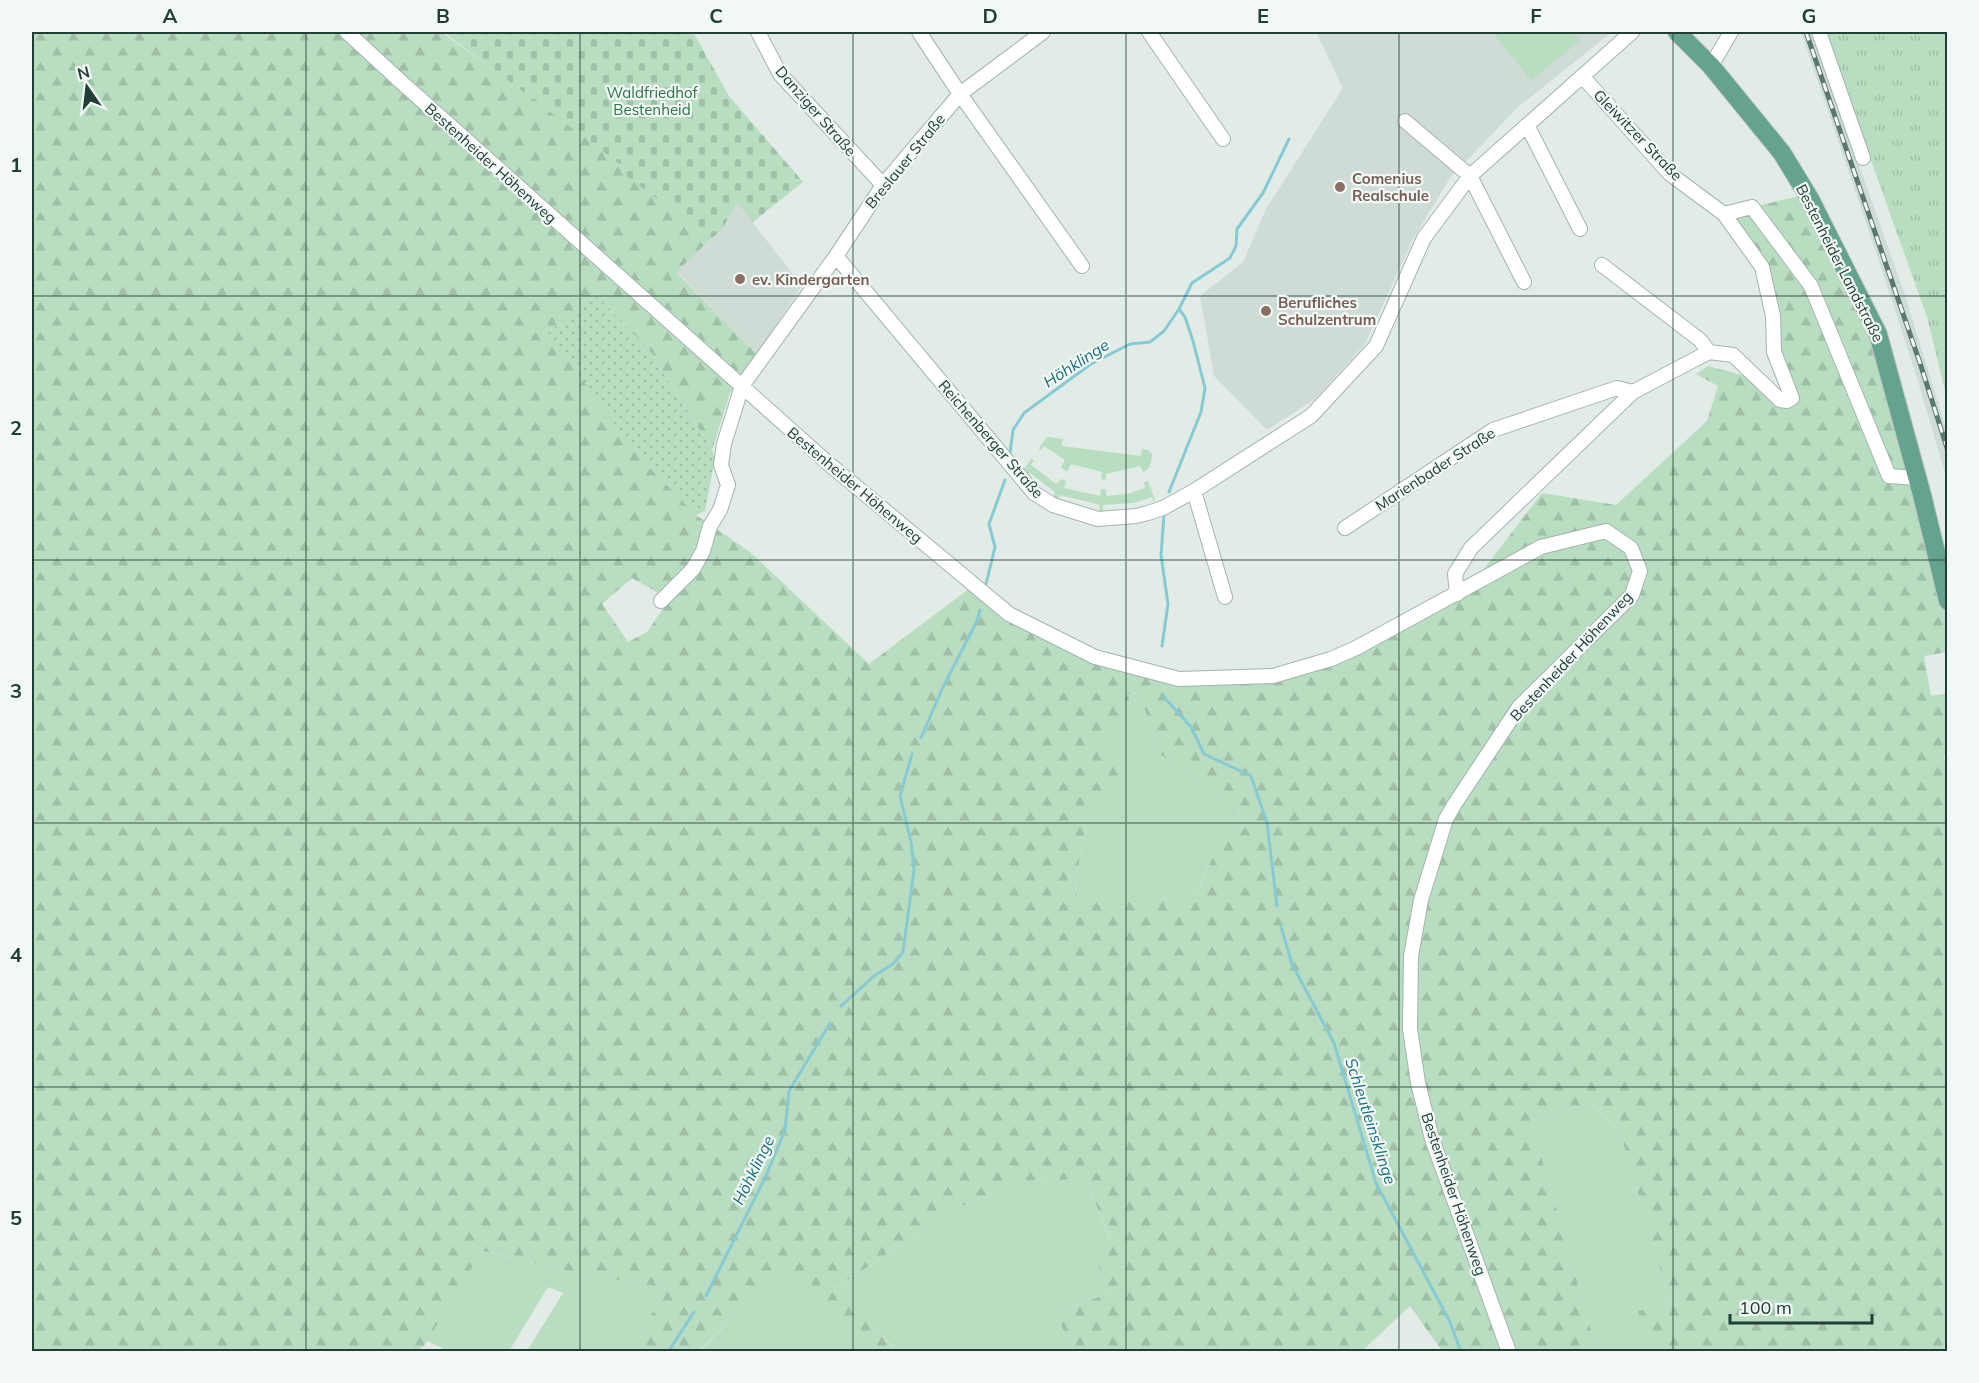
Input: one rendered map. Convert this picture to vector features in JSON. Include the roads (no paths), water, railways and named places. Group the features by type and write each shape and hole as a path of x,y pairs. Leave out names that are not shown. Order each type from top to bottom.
{"main road":[{"name":"Bestenheider Landstraße","path":"1677,32 1711,66 1782,153 1810,199 1878,334 1947,601"}],"street":[{"name":"Bestenheider Höhenweg","path":"347,32 829,464 1009,614 1095,657 1179,678 1273,676 1332,659 1394,629 1541,547 1606,531 1631,548 1640,571 1632,595 1519,707 1446,819 1420,900 1411,956 1410,1029 1418,1083 1432,1139 1509,1352"},
{"name":"Danziger Straße","path":"758,32 780,74 883,185"},
{"path":"919,32 1082,266"},
{"path":"1149,32 1222,139"},
{"name":"Reichenberger Straße","path":"836,256 1042,500 1098,519 1148,513 1163,508 1194,491 1311,416 1376,346 1424,238 1470,176 1632,32"},
{"path":"1711,66 1731,32"},
{"path":"1819,32 1863,158"},
{"name":"Breslauer Straße","path":"661,601 693,569 703,551 710,526 720,510 728,485 721,465 724,444 742,386 836,256 883,185 960,94 1034,34"},
{"name":"Gleiwitzer Straße","path":"1582,76 1670,174 1724,214"},
{"path":"1405,120 1470,176 1524,282"},
{"path":"1527,125 1580,229"},
{"path":"1457,594 1455,574 1471,548 1633,392 1709,352 1733,355 1780,400 1787,401 1792,398 1774,352 1773,316 1762,267 1724,214 1752,207 1811,286 1889,476 1917,478"},
{"path":"1602,265 1700,340 1709,352"},
{"name":"Marienbader Straße","path":"1345,528 1493,430 1617,388 1633,392"},
{"path":"1194,491 1225,597"}],"waterway":[{"name":"Höhklinge","path":"1010,453 1013,430 1024,413 1091,364 1130,344 1150,342 1164,331 1179,309 1192,283 1230,258 1236,246 1237,229 1263,193 1289,139"},
{"name":"Schleutleinsklinge","path":"1169,492 1201,412 1205,388 1193,341 1185,317 1179,309"},
{"name":"Höhklinge","path":"986,584 995,547 989,524 1005,480"},
{"name":"Schleutleinsklinge","path":"1162,646 1168,604 1161,555 1164,515"},
{"name":"Höhklinge","path":"921,738 942,689 977,621 980,610"},
{"name":"Schleutleinsklinge","path":"1163,696 1191,727 1204,754 1251,776 1267,823 1277,906"},
{"name":"Höhklinge","path":"841,1006 874,976 893,964 903,952 914,870 911,842 900,796 912,754"},
{"name":"Schleutleinsklinge","path":"1281,927 1292,964 1334,1043 1376,1183 1450,1322 1461,1352"},
{"name":"Höhklinge","path":"706,1296 765,1178 785,1130 789,1091 830,1023"},
{"name":"Höhklinge","path":"668,1352 694,1312"}],"railway":[{"path":"1806,32 1948,451"}],"place":[{"name":"Comenius Realschule","path":"1340,187"},
{"name":"ev. Kindergarten","path":"740,279"},
{"name":"Berufliches Schulzentrum","path":"1266,311"}],"park label":[{"name":"Waldfriedhof Bestenheid","path":"652,100"}]}
